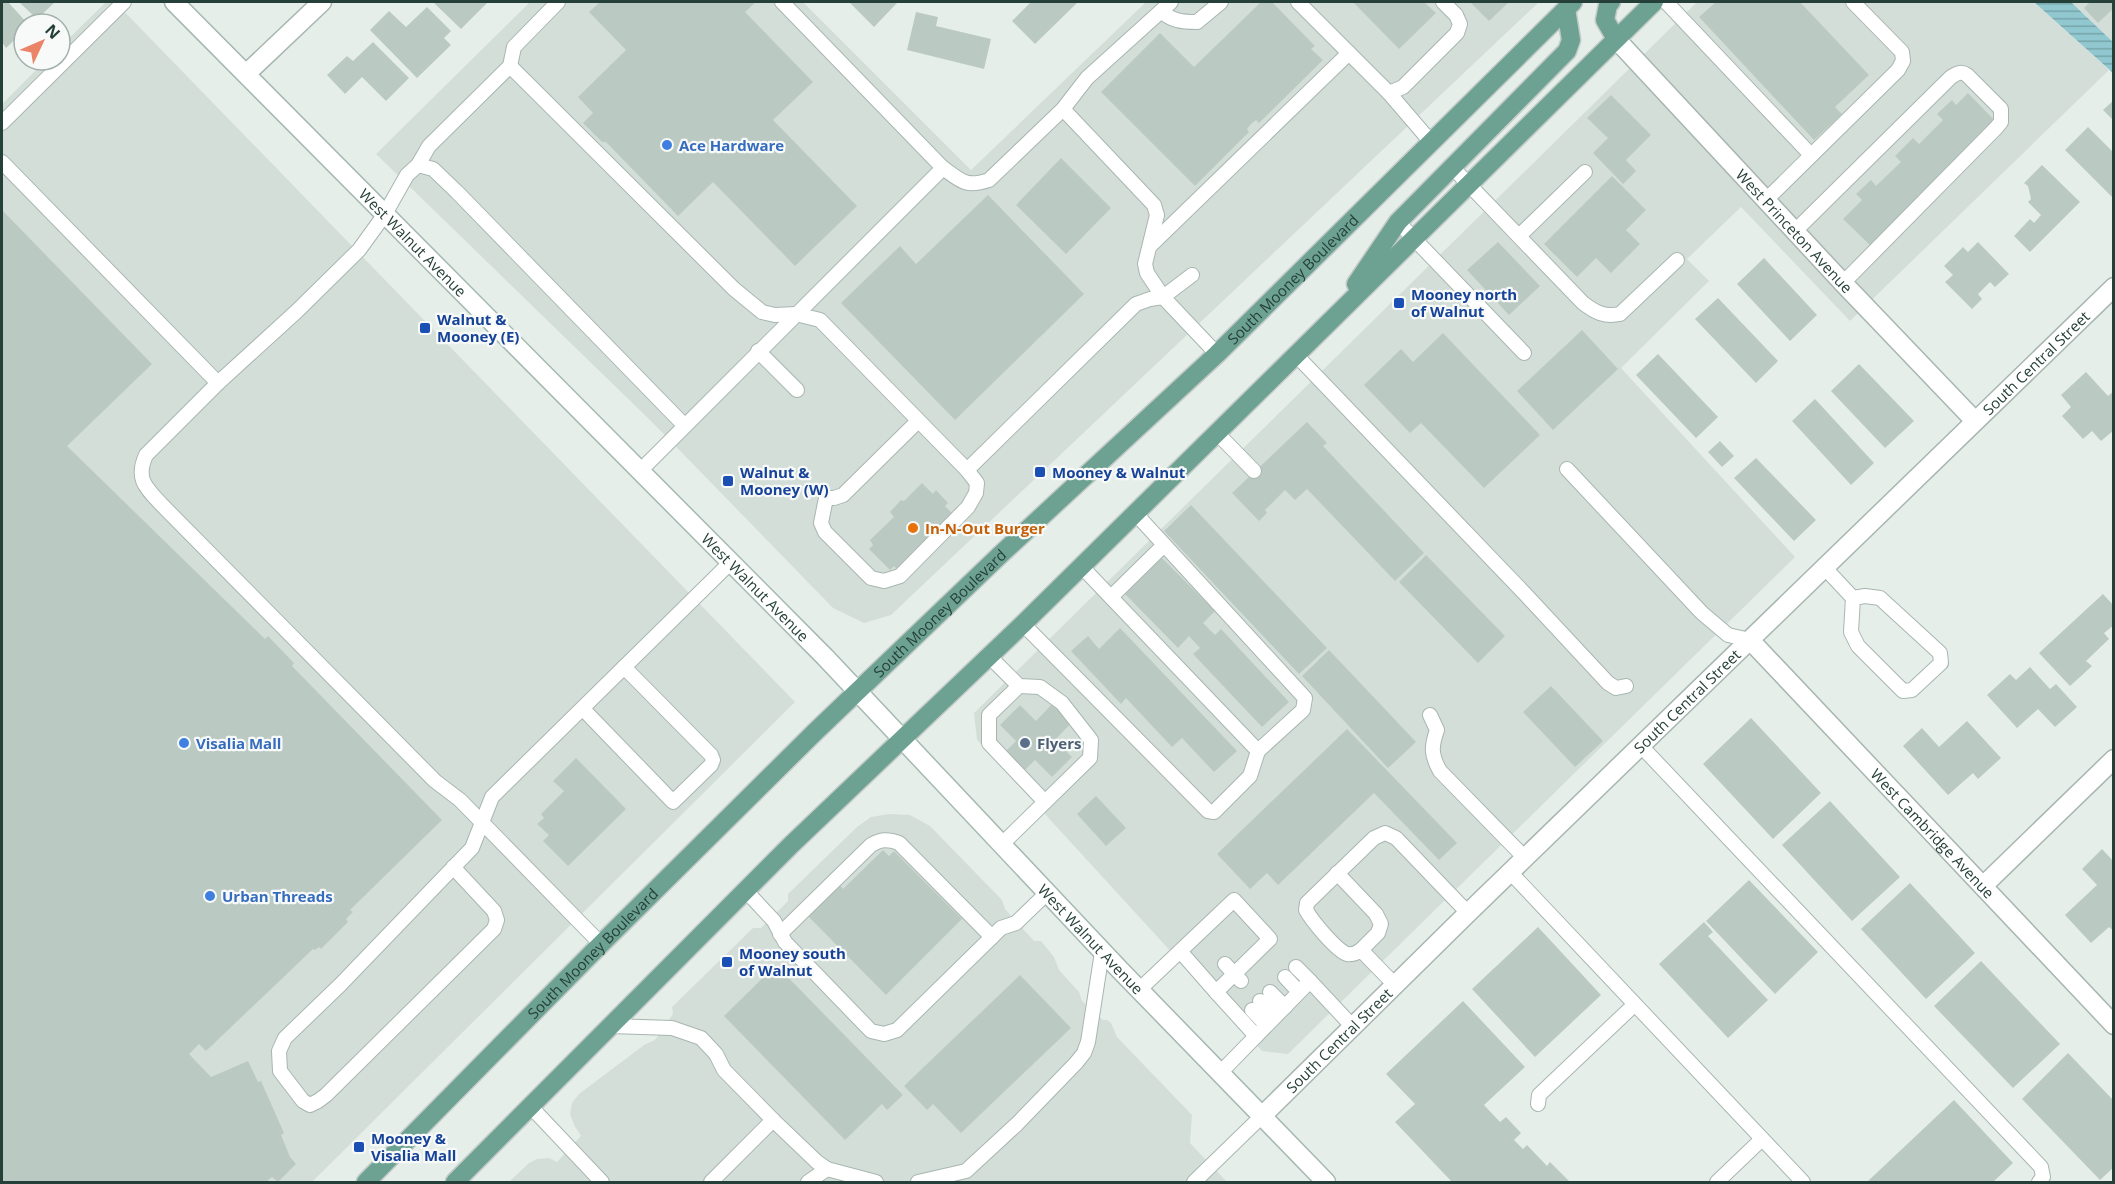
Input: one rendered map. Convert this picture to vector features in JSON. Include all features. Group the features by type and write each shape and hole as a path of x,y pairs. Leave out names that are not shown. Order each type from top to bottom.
{"main road":[{"path":"1611,2 1608,5 1605,20 1616,39"},
{"path":"455,1182 746,891 1023,624 1654,2"},
{"path":"1333,318 1398,222 1567,51 1571,40 1566,4"},
{"name":"South Mooney Boulevard","path":"366,1182 601,944 857,692 1000,555 1217,354 1431,142 1566,4"}],"street":[{"name":"West Walnut Avenue","path":"174,2 731,562 1102,952 1326,1182"},
{"path":"246,74 322,2"},
{"name":"West Princeton Avenue","path":"1616,39 1975,421"},
{"name":"South Central Street","path":"1262,1116 1510,872 2114,287"},
{"name":"West Cambridge Avenue","path":"1750,640 2114,1025"},
{"path":"1983,886 2114,759"}],"lane":[{"path":"2,123 124,2"},
{"path":"558,2 514,47 510,66 429,146 418,165 407,175 385,214 359,250 297,311 218,383 146,455 140,467 142,480 148,490 435,781 482,821 601,944"},
{"path":"782,2 943,168 966,184 978,184 989,180 1063,109 1087,78 1166,6 1169,19 1197,22 1221,2"},
{"path":"1298,2 1389,93 1431,142"},
{"path":"1389,93 1403,87 1456,33 1460,24 1456,15 1443,2"},
{"path":"1666,2 1811,155"},
{"path":"1766,200 1898,70 1903,61 1902,52 1858,3"},
{"path":"1149,247 1349,53"},
{"path":"510,66 734,289 762,312 774,315 796,314 820,320 967,470 977,483 976,493 968,507 900,576 884,581 871,578 825,532 821,523 826,498 843,495 918,421"},
{"path":"1795,231 1957,73 1967,75 2001,109 2001,122 1996,128 1843,283"},
{"path":"1063,109 1154,205 1156,215 1145,264 1147,273 1163,297 1217,354"},
{"path":"2,162 218,383"},
{"path":"418,165 433,169 457,192 684,426"},
{"path":"641,470 943,168"},
{"path":"1453,168 1594,312 1608,316 1620,314 1677,260"},
{"path":"1519,236 1585,172"},
{"path":"1398,222 1524,353"},
{"path":"967,470 1136,304 1163,297 1192,275"},
{"path":"758,351 797,390"},
{"path":"1296,355 1608,683 1616,688 1626,686"},
{"path":"1217,433 1254,471"},
{"path":"1567,469 1702,613 1728,635 1750,640"},
{"path":"1023,624 1208,810 1214,812 1250,776 1258,751 1303,710 1305,698 1135,513"},
{"path":"1111,597 1164,545"},
{"path":"453,867 494,911 497,920 494,929 326,1095 310,1105 303,1101 280,1071 279,1051 285,1038 340,985 453,867 472,848 492,797 731,562"},
{"path":"1082,566 1258,751"},
{"path":"1824,567 1852,598 1851,632 1858,646 1903,691 1912,690 1941,663 1940,653 1880,598 1865,596 1852,598"},
{"path":"989,656 1019,686 1040,687 1062,703 1091,740 1090,758 1001,845"},
{"path":"583,709 673,802 711,765 713,760 711,755 624,667"},
{"path":"1019,686 989,715 989,743 1046,802"},
{"path":"1430,715 1437,730 1431,747 1433,759 1440,771 1525,858"},
{"path":"1641,746 2041,1167 2043,1177 2039,1182"},
{"path":"1338,873 1376,914 1382,924 1378,933 1361,950 1355,954 1346,954 1310,918 1306,910 1307,903 1374,838 1385,833 1396,838 1468,913"},
{"path":"780,934 871,845 879,840 888,839 899,843 992,937"},
{"path":"1510,872 1803,1182"},
{"path":"746,891 774,921 785,942 871,1030 884,1034 897,1030 1001,928 1016,923 1047,893"},
{"path":"1139,990 1179,951 1201,940 1220,922 1234,900 1274,944 1241,969"},
{"path":"1361,950 1395,985"},
{"path":"1179,951 1241,969 1271,1021"},
{"path":"918,1182 948,1177 966,1171 995,1146 1065,1076 1084,1053 1088,1042 1102,952"},
{"path":"1296,966 1353,1027"},
{"path":"1285,977 1299,992"},
{"path":"1220,1073 1310,981"},
{"path":"1271,1021 1261,1001 1271,1021"},
{"path":"1538,1104 1539,1095 1634,1005"},
{"path":"611,1026 672,1028 701,1038 716,1054 724,1070 817,1162 827,1169 876,1182"},
{"path":"531,1107 602,1182"},
{"path":"1194,1182 1262,1116"},
{"path":"711,1182 773,1120"},
{"path":"1717,1182 1762,1139"},
{"path":"808,1182 827,1169"}],"shaded area":[{"path":"106,2 115,2 795,702 312,1182 2,1182 2,104 34,72 72,72 72,35"},
{"path":"530,2 803,2 971,170 1146,2 1539,2 891,615 864,623 833,608 653,423 376,154"},
{"path":"1697,2 2034,2 2109,70 1850,321 1741,207 1687,259 1709,281 1621,368 1795,557 1288,1054 1262,1051 977,740 974,713"},
{"path":"2071,2 2113,2 2113,42 2080,10"},
{"path":"889,814 910,815 930,826 1002,900 1005,909 1034,941 1041,941 1054,957 1059,970 1079,992 1082,1001 1103,1020 1111,1023 1117,1037 1192,1115 1190,1143 1227,1182 509,1182 529,1163 537,1159 549,1158 557,1162 581,1136 570,1114 572,1103 579,1094 644,1045 655,1040 673,1014 672,1007 753,928 761,928 788,901 788,894 857,827 871,817"}],"water":[{"path":"2034,2 2071,2 2113,42 2113,73"}],"building":[{"path":"2,2 8,2 17,12 12,12 12,42 6,48 2,42"},
{"path":"19,2 55,2 44,12 30,12"},
{"path":"433,2 488,2 461,29"},
{"path":"600,2 756,2 745,12 813,82 773,120 857,206 795,266 713,182 678,216 606,142 602,142 583,123 593,113 578,97 626,50 589,12"},
{"path":"849,2 895,2 897,3 874,27"},
{"path":"1031,2 1078,2 1035,44 1012,21"},
{"path":"1261,2 1272,2 1315,46 1311,49 1323,60 1259,123 1256,120 1251,124 1247,129 1249,132 1195,186 1101,92 1160,33 1194,67"},
{"path":"1353,2 1424,2 1436,13 1399,49"},
{"path":"1470,2 1509,2 1489,21"},
{"path":"1716,2 1800,2 1869,75 1835,107 1842,114 1814,140 1699,17"},
{"path":"2090,2 2114,2 2114,8 2098,23 2084,8"},
{"path":"427,7 451,31 444,38 451,45 417,78 370,30 389,11 406,27"},
{"path":"916,12 938,17 936,26 991,39 984,69 907,50"},
{"path":"373,42 409,78 386,101 362,77 345,94 327,75 347,56 353,61"},
{"path":"1968,93 1996,122 1871,246 1843,219 1862,200 1856,194 1871,180 1876,186 1901,162 1895,156 1913,138 1919,144 1943,120 1937,114 1952,100 1956,105"},
{"path":"1611,95 1651,135 1626,160 1636,171 1623,184 1593,153 1608,138 1587,118"},
{"path":"2114,100 2114,121 2103,110"},
{"path":"2088,127 2114,153 2114,199 2065,150"},
{"path":"1061,158 1111,208 1066,254 1016,205"},
{"path":"2042,165 2080,202 2030,252 2014,236 2030,219 2034,223 2041,215 2028,202 2031,199 2028,186 2024,183"},
{"path":"1612,176 1646,210 1626,230 1640,244 1611,273 1596,258 1577,277 1544,244"},
{"path":"988,195 1084,294 955,420 841,303 900,246 916,264"},
{"name":"Visalia Mall","path":"2,210 152,364 67,446 265,639 268,636 294,663 292,666 442,820 350,910 353,912 346,919 348,922 321,949 319,947 313,949 206,1051 199,1044 189,1054 211,1077 248,1061 258,1082 261,1081 284,1133 281,1135 290,1157 296,1164 278,1182 272,1177 266,1182 2,1182"},
{"path":"1498,242 1540,286 1509,315 1467,270"},
{"path":"1978,242 2009,274 1995,287 1990,282 1978,294 1982,299 1972,309 1945,282 1953,275 1944,266 1963,247 1968,252"},
{"path":"1764,258 1817,315 1790,341 1737,284"},
{"path":"1718,298 1778,361 1756,383 1695,319"},
{"path":"1582,330 1618,369 1553,430 1517,391"},
{"path":"1443,333 1540,435 1484,488 1421,423 1410,433 1364,385 1401,349 1413,362"},
{"path":"1658,354 1718,417 1696,438 1636,375"},
{"path":"1859,364 1914,421 1885,448 1831,391"},
{"path":"2086,372 2108,396 2114,391 2114,430 2101,441 2092,431 2083,439 2062,416 2071,407 2061,395"},
{"path":"1815,399 1874,463 1851,485 1792,421"},
{"path":"1307,422 1327,443 1323,446 1424,553 1395,581 1307,489 1295,500 1285,490 1265,510 1267,513 1259,521 1232,493"},
{"path":"1720,441 1734,456 1722,467 1708,452"},
{"path":"1756,458 1816,520 1794,541 1734,478"},
{"name":"In-N-Out Burger","path":"922,483 933,494 936,490 948,503 945,506 955,516 901,574 894,566 890,570 869,549 873,545 870,540 894,517 890,512"},
{"path":"1191,505 1327,648 1299,674 1164,531"},
{"path":"1426,555 1505,636 1478,663 1399,582"},
{"path":"1162,558 1215,611 1203,623 1215,635 1221,629 1289,702 1262,727 1193,654 1200,648 1189,636 1178,648 1125,594"},
{"path":"2103,594 2114,606 2114,625 2104,633 2109,639 2086,661 2092,666 2070,686 2039,653"},
{"path":"1120,628 1237,751 1214,772 1182,738 1172,747 1126,698 1121,704 1071,651 1088,636 1099,649"},
{"path":"1329,650 1416,742 1388,768 1302,676"},
{"path":"2030,667 2050,689 2056,684 2077,707 2055,727 2038,709 2017,728 1987,695 2010,674 2016,680"},
{"path":"1551,686 1603,741 1575,767 1523,712"},
{"path":"1054,702 1073,721 1055,740 1072,757 1052,777 1035,760 1017,778 998,759 1016,741 1000,725 1020,705 1036,721"},
{"path":"1751,718 1821,793 1773,839 1703,764"},
{"path":"1967,721 2001,758 1978,779 1973,773 1948,795 1903,746 1922,728 1939,747"},
{"path":"1347,729 1457,843 1439,860 1374,793 1278,885 1267,873 1250,889 1217,854"},
{"path":"576,758 626,809 568,866 543,841 549,835 537,824 544,818 541,814 564,791 553,781"},
{"path":"1096,796 1126,828 1106,846 1077,814"},
{"path":"1830,801 1900,877 1852,921 1782,845"},
{"path":"2102,849 2114,862 2114,931 2109,927 2091,943 2065,915 2097,885 2082,869"},
{"path":"883,850 889,856 894,851 962,919 886,995 808,916 840,885 843,889"},
{"path":"1749,880 1818,952 1775,994 1706,921"},
{"path":"1910,883 1975,953 1926,999 1861,929"},
{"path":"1704,922 1713,932 1708,936 1768,1000 1728,1038 1659,964"},
{"path":"1538,927 1601,995 1535,1057 1472,989"},
{"path":"1981,961 2060,1044 2013,1088 1934,1006"},
{"path":"776,965 903,1095 887,1110 882,1104 845,1140 724,1016"},
{"path":"1020,975 1071,1028 961,1133 933,1104 927,1110 904,1086"},
{"path":"1463,1001 1525,1067 1484,1105 1500,1122 1506,1117 1521,1133 1514,1140 1523,1149 1527,1145 1547,1166 1550,1162 1570,1182 1452,1182 1395,1122 1415,1104 1386,1074"},
{"path":"2068,1053 2114,1101 2114,1167 2100,1180 2022,1099"},
{"path":"1954,1100 2013,1163 1993,1182 1867,1182"}],"place":[{"name":"Ace Hardware","path":"667,145"},
{"name":"Mooney north of Walnut","path":"1399,303"},
{"name":"Walnut & Mooney (E)","path":"425,328"},
{"name":"Mooney & Walnut","path":"1040,472"},
{"name":"Walnut & Mooney (W)","path":"728,481"},
{"name":"In-N-Out Burger","path":"913,528"},
{"name":"Visalia Mall","path":"184,743"},
{"name":"Flyers","path":"1025,743"},
{"name":"Urban Threads","path":"210,896"},
{"name":"Mooney south of Walnut","path":"727,962"},
{"name":"Mooney & Visalia Mall","path":"359,1147"}]}
